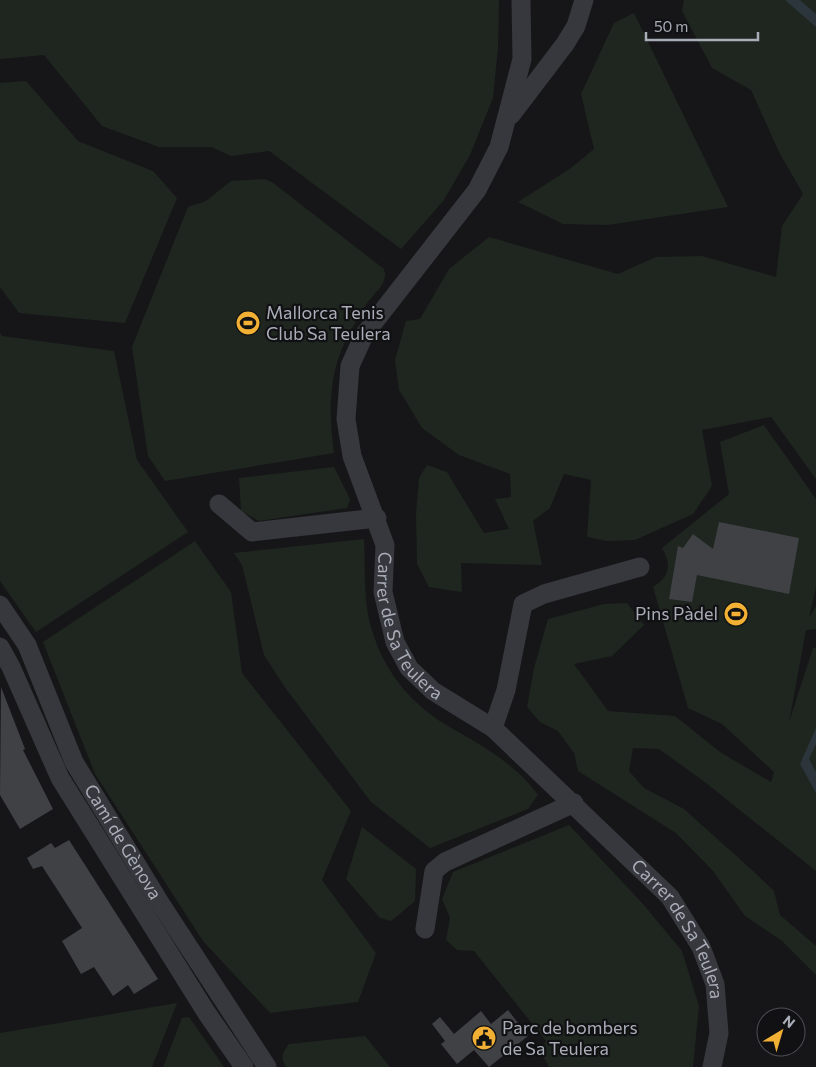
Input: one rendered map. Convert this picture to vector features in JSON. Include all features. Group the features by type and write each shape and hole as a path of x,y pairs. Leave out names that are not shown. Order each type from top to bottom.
{"street":[{"name":"Carrer de Sa Teulera","path":"521,0 522,56 508,120 499,147 477,190 364,335 350,366 346,419 352,456 377,518 385,545 383,592 395,642 404,660 409,668 432,691 493,728 574,803 670,897 701,947 715,984 719,1033 712,1067"},
{"path":"508,120 556,57 576,26 584,0"},
{"path":"522,56 556,57"},
{"path":"220,504 252,532 377,518"},
{"path":"493,728 506,690 523,604 544,594 640,567"},
{"name":"Camí de Gènova","path":"0,604 27,645 74,762 160,903 267,1067"},
{"name":"Camí de Gènova","path":"0,647 11,667 60,778 201,1005 244,1067"},
{"path":"425,928 434,871 445,862 574,803"}],"shaded area":[{"path":"0,0 499,0 498,48 493,98 470,155 444,200 401,249 269,151 231,156 211,147 159,147 102,126 44,55 0,59"},
{"path":"684,0 816,0 816,479 771,417 702,430 712,486 693,514 635,540 607,541 587,537 591,480 564,474 550,508 533,521 542,565 461,563 462,592 429,587 417,564 416,514 419,478 427,465 447,472 484,533 509,529 495,499 511,497 510,474 459,455 422,428 399,390 395,360 406,321 420,319 449,269 489,237 618,274 656,257 702,256 776,277 782,226 803,194 779,152 751,90 712,68 682,11"},
{"path":"785,0 800,0 816,14 816,27"},
{"path":"634,13 728,207 608,225 563,224 518,202 571,168 594,149 581,94 614,23"},
{"path":"26,81 78,141 153,171 177,198 125,323 19,313 0,287 0,83"},
{"name":"Mallorca Tenis Club Sa Teulera","path":"264,179 272,182 384,269 384,280 355,324 339,355 335,368 331,396 331,425 334,453 165,481 148,456 132,347 188,207 206,201 231,181"},
{"path":"0,333 2,336 114,351 137,460 188,532 36,632 0,581"},
{"path":"764,425 816,499 816,587 809,618 816,606 816,629 806,630 789,722 813,648 816,648 816,871 706,783 659,749 633,748 629,771 644,788 684,809 774,891 780,915 816,946 816,975 782,941 745,916 713,871 676,833 578,771 574,753 558,731 540,722 527,707 534,668 548,619 604,604 627,603 644,625 612,656 574,664 608,711 675,716 720,752 771,782 774,772 722,724 688,708 653,587 663,579 668,570 667,560 662,548 729,494 720,442"},
{"path":"334,467 350,499 347,508 259,521 241,511 239,478"},
{"path":"364,539 366,599 371,627 377,644 394,676 405,691 432,716 497,756 520,774 538,795 528,809 430,848 371,802 284,686 264,655 242,565 234,553"},
{"path":"195,541 231,592 242,673 351,811 322,880 376,953 358,1002 270,1013 203,941 95,774 43,642"},
{"path":"816,728 816,744 809,759 816,772 816,793 800,764"},
{"path":"569,825 643,904 682,951 699,1006 693,1067 549,1067 540,1051 546,1041 474,951 457,950 446,940 450,918 442,899 453,872"},
{"path":"362,827 416,869 415,901 391,921 380,918 346,879"},
{"path":"177,1003 152,1067 0,1067 0,1033"},
{"path":"189,1017 224,1067 163,1067 182,1018"},
{"path":"365,1036 390,1067 286,1067 282,1058 289,1044"}],"building":[{"path":"719,522 799,538 789,594 697,575 692,602 669,599 678,546 683,548 693,534 713,549"},
{"path":"1,687 25,749 23,750 53,809 20,829 0,795"},
{"path":"69,840 158,979 134,994 128,985 113,996 94,967 81,974 62,941 82,928 42,866 33,869 27,858 51,843 55,848"},
{"name":"Parc de bombers de Sa Teulera","path":"508,1010 528,1036 489,1067 474,1050 457,1064 441,1044 445,1041 432,1024 440,1017 454,1034 481,1011 491,1024"}],"place":[{"name":"Mallorca Tenis Club Sa Teulera","path":"248,323"},
{"name":"Pins Pàdel","path":"736,614"},
{"name":"Parc de bombers de Sa Teulera","path":"484,1038"}]}
